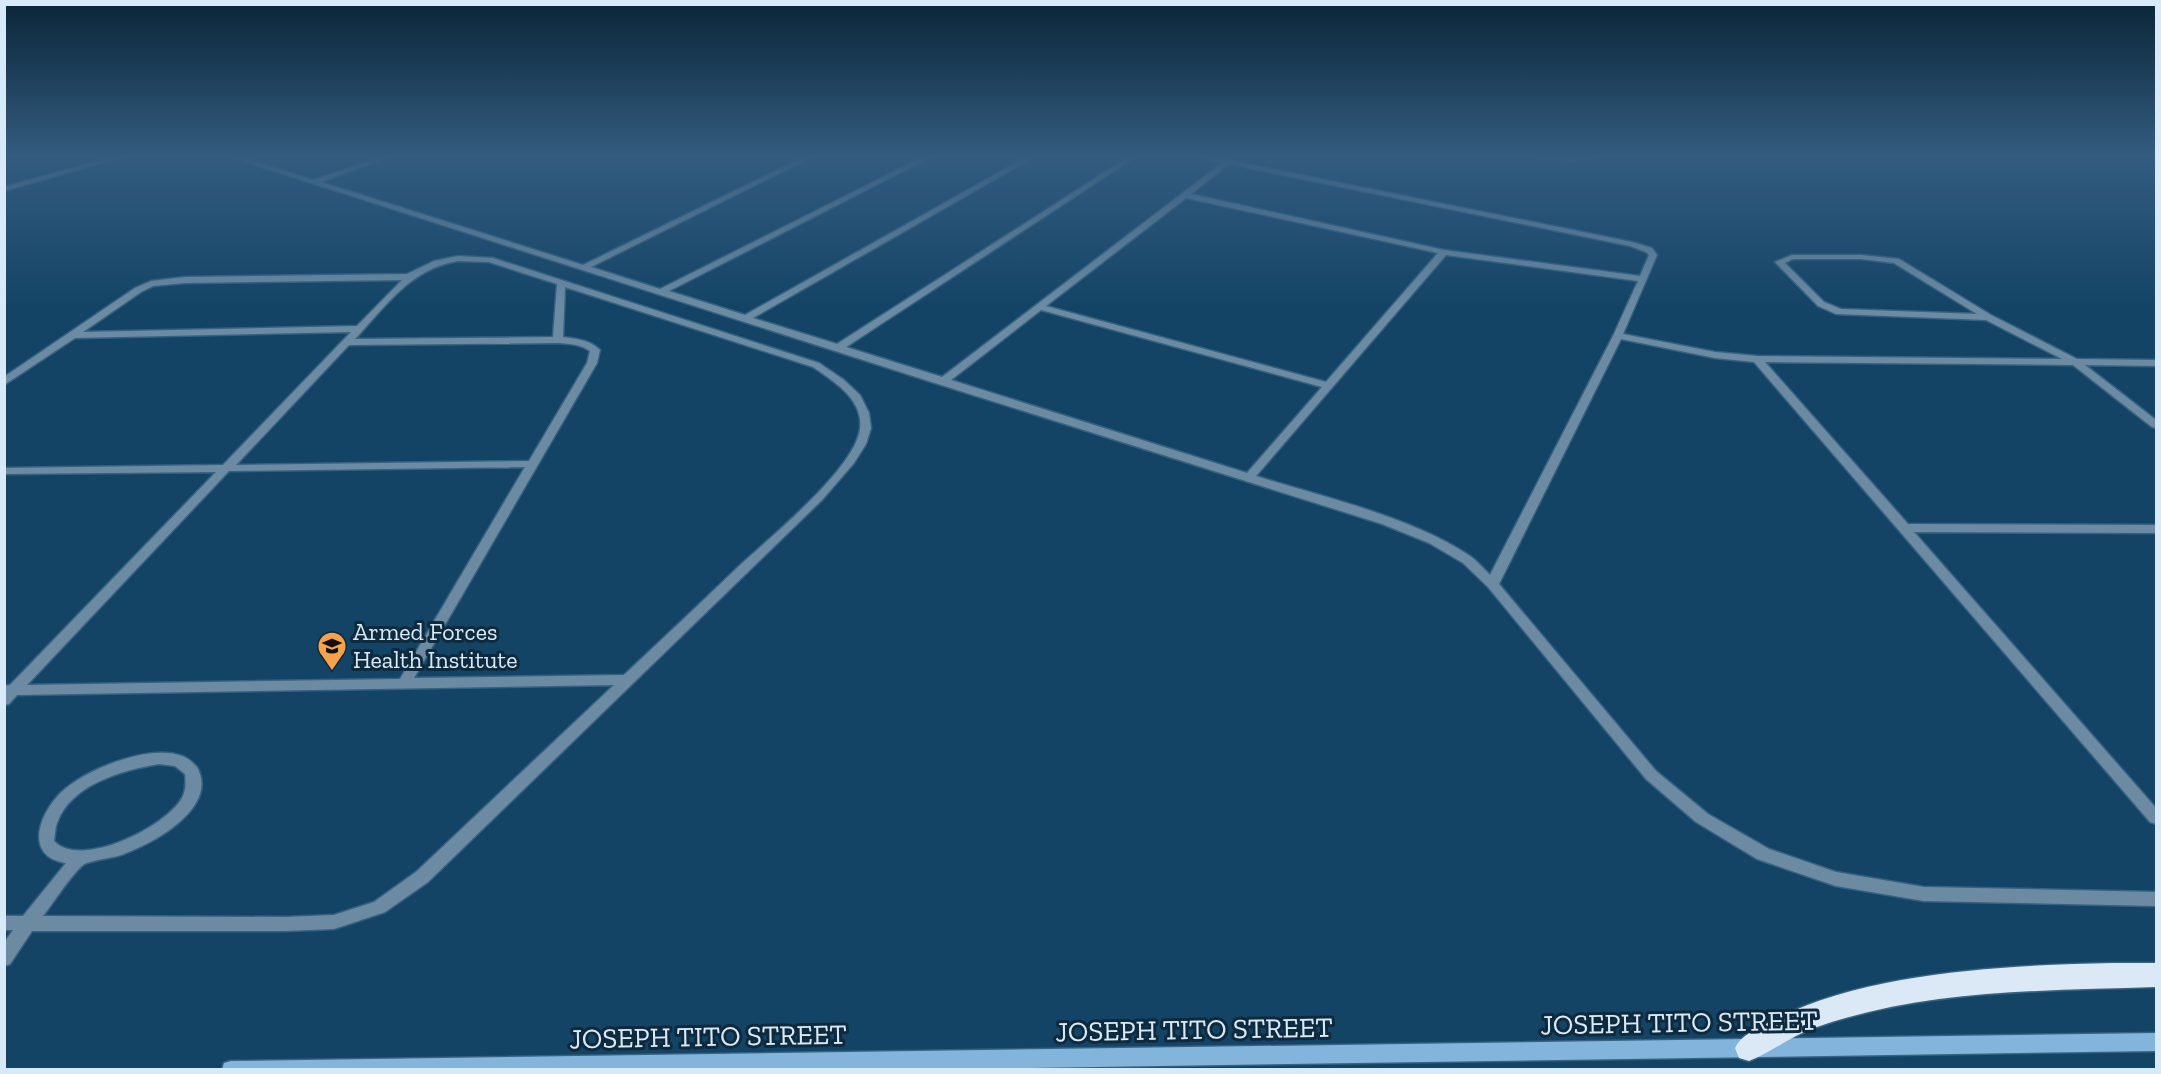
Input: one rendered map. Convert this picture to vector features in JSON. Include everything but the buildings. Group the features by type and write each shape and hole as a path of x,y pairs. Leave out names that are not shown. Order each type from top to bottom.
{"highway":[{"path":"1749,1048 1812,1016 1924,991 2042,977 2103,974 2157,975"}],"main road":[{"name":"JOSEPH TITO STREET","path":"231,1070 2157,1042"}],"street":[{"path":"389,206 1386,521 1433,540 1467,560 1492,584 1651,775 1702,818 1763,854 1836,879 1924,894 2157,899"},
{"path":"583,268 709,206"},
{"path":"661,292 831,206"},
{"path":"745,319 944,206"},
{"path":"838,348 1057,206"},
{"path":"942,381 1171,206"},
{"path":"1236,206 1444,252 1644,279"},
{"path":"1445,206 1632,244 1649,250 1653,255 1618,336 1492,584"},
{"path":"1249,478 1444,252"},
{"path":"1988,317 1839,312 1821,304 1779,262 1792,257 1861,257 1896,261 1988,317 2075,362 2157,425"},
{"path":"4,923 324,923 334,922 379,907 422,877 629,680 847,467 861,447 867,422 863,404 841,380 816,365 490,260 472,258 436,262 421,268 409,277 8,694"},
{"path":"4,382 138,290 166,280 409,277"},
{"path":"558,340 561,283"},
{"path":"1039,307 1328,386"},
{"path":"73,335 359,329"},
{"path":"1618,336 1715,356 1757,359 2157,363"},
{"path":"347,342 558,340 577,341 595,350 592,363 404,684"},
{"path":"1757,359 2157,818"},
{"path":"4,471 533,464"},
{"path":"1905,528 2157,529"},
{"path":"8,694 629,680"},
{"path":"4,958 28,922 79,858 109,854 139,842 166,824 185,805 194,786 192,771 179,761 159,758 141,760 103,772 78,788 56,807 45,826 45,843 57,855 79,858"}],"place":[{"name":"Armed Forces Health Institute","path":"332,672"}]}
